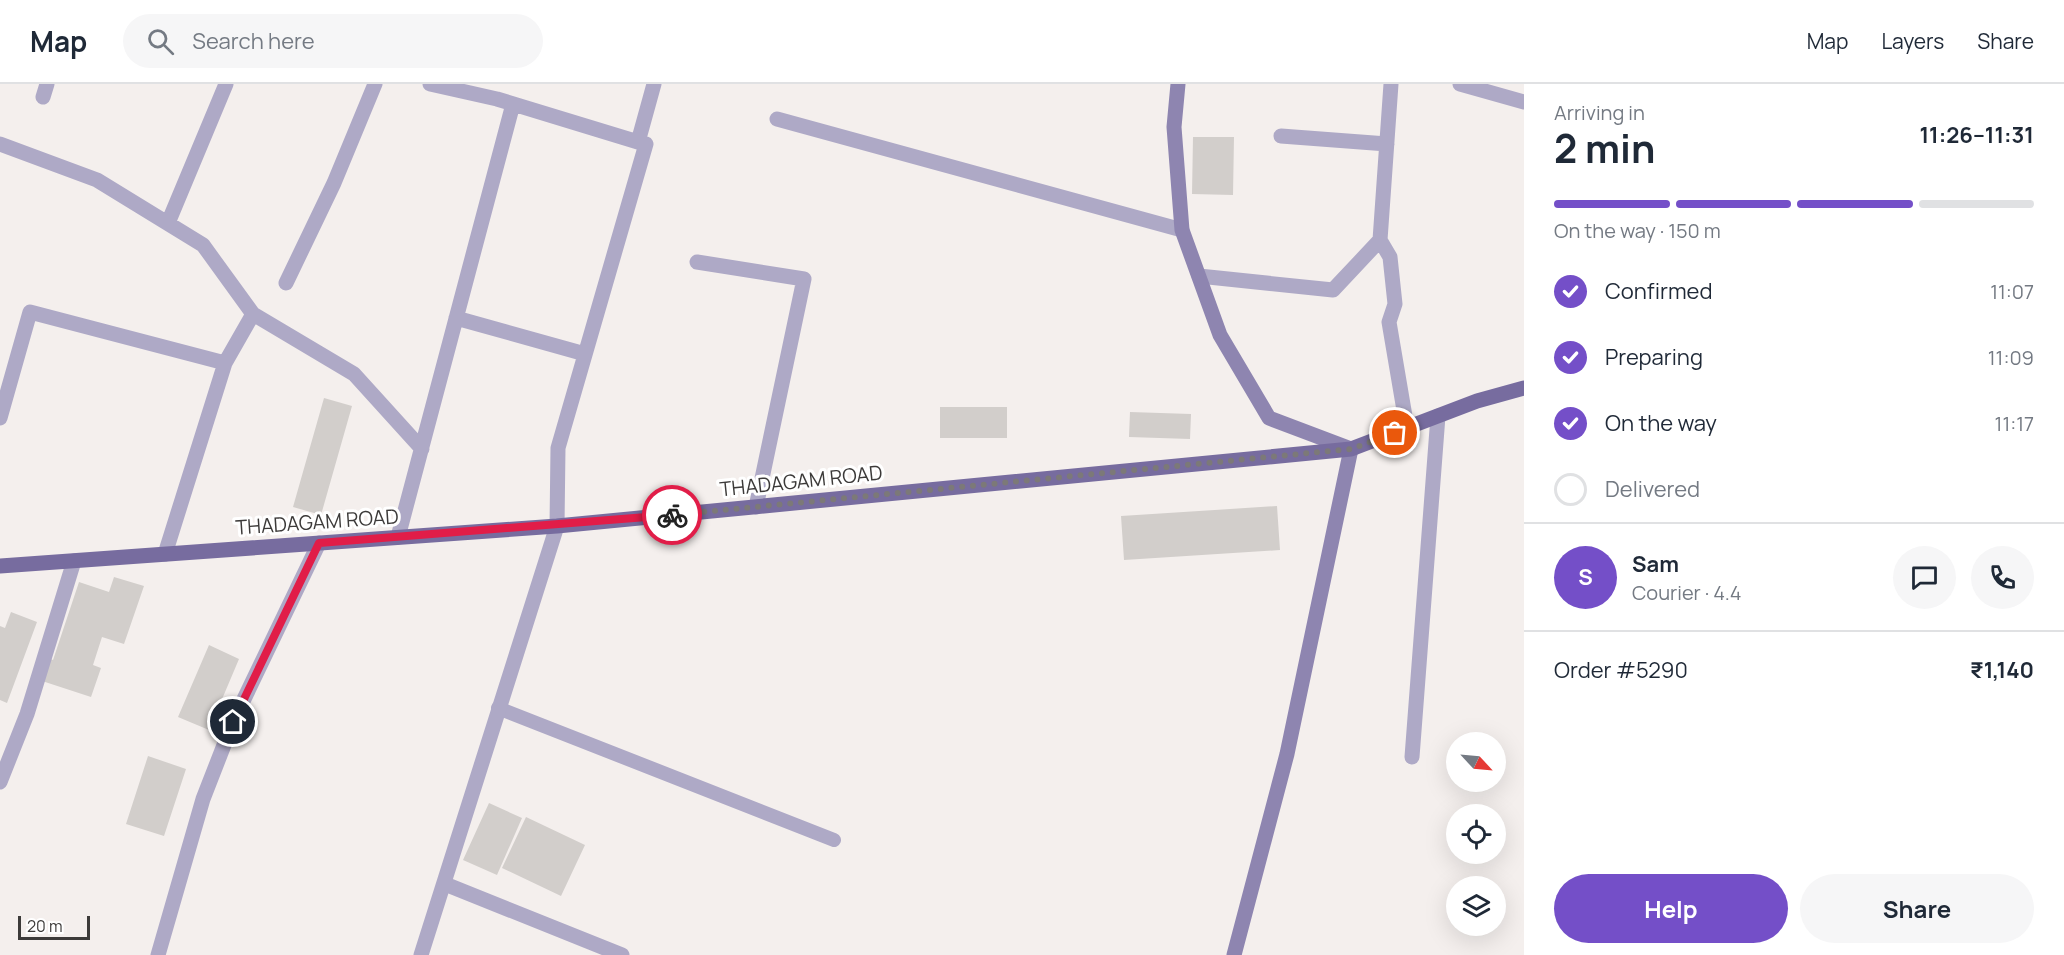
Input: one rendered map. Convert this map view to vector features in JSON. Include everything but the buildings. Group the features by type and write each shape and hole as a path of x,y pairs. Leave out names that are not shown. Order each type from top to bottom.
{"main road":[{"path":"1178,84 1174,127 1182,230 1220,336 1269,418 1351,449 1287,754 1234,955"},
{"name":"THADAGAM ROAD","path":"1,569 74,561 557,526 1351,449 1477,401 1524,388"}],"street":[{"path":"168,223 226,84"},
{"path":"286,283 334,183 375,84"},
{"path":"421,955 557,526 558,448 646,144 513,104 430,84"},
{"path":"638,142 654,84"},
{"path":"1391,84 1380,240 1390,257 1395,304 1389,322 1407,428"},
{"path":"1460,84 1524,102"},
{"path":"398,537 513,104"},
{"path":"777,119 1182,230"},
{"path":"1281,136 1387,144"},
{"path":"0,144 97,180 203,245 253,314 354,374 422,449"},
{"path":"1199,276 1333,290 1380,240"},
{"path":"696,262 804,279 756,507"},
{"path":"0,418 30,312 225,363"},
{"path":"165,554 225,363 253,314"},
{"path":"456,318 585,354"},
{"path":"1412,757 1438,416"},
{"path":"158,955 203,799 233,722 319,543"},
{"path":"0,782 27,714 74,561"},
{"path":"445,884 622,955"}],"lane":[{"path":"498,708 834,840"}],"way so far":[{"path":"672,515 1351,449 1395,433"}],"route":[{"path":"233,722 319,543 557,526 672,515"}]}
